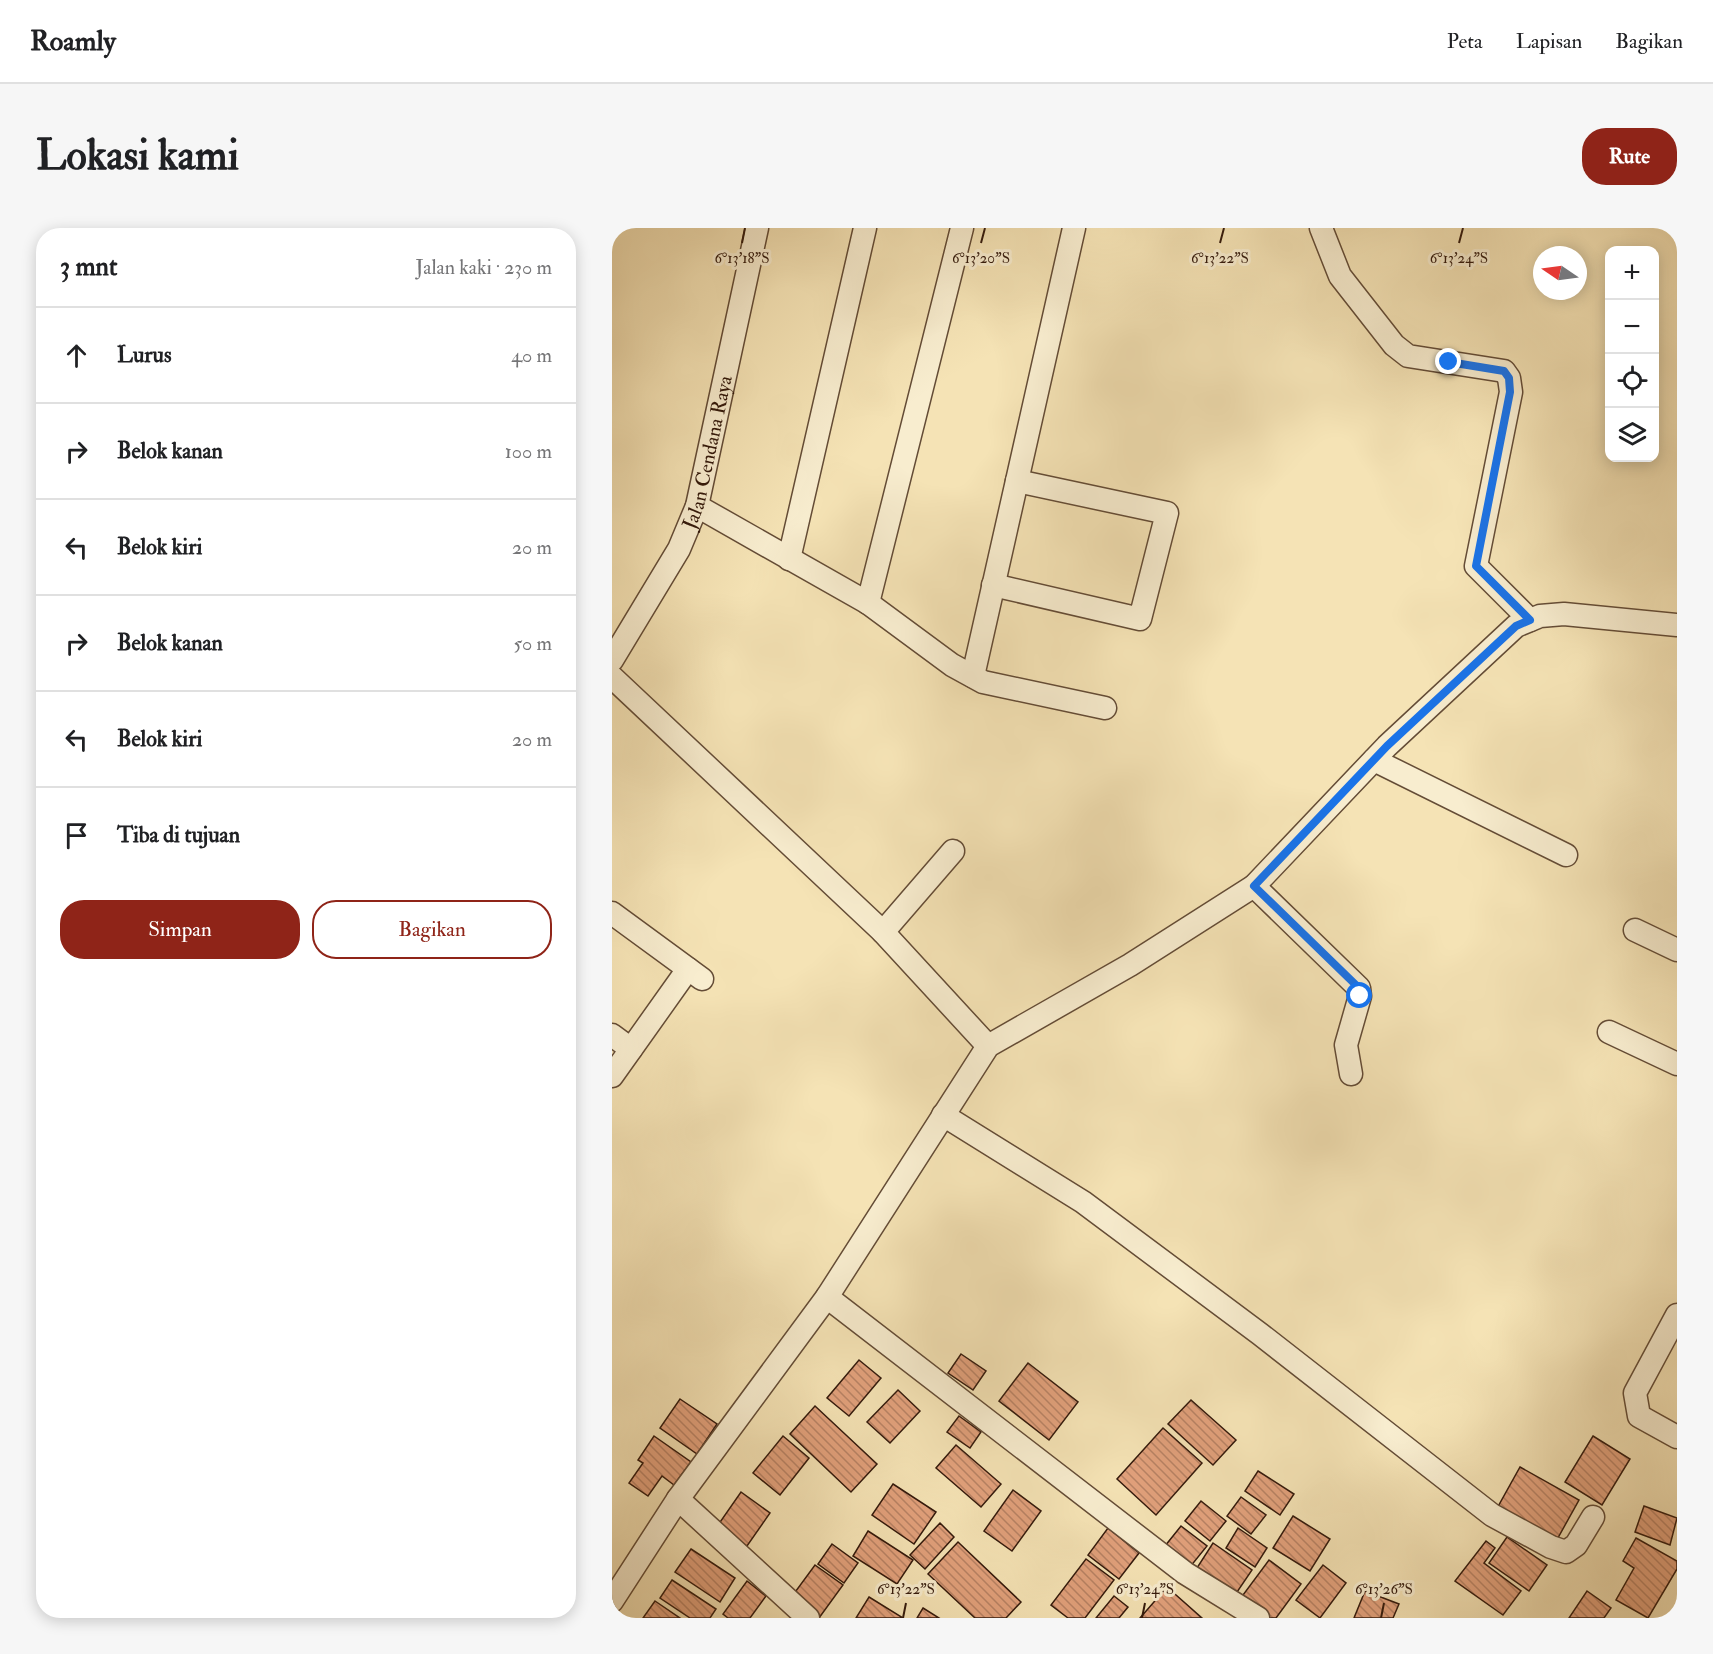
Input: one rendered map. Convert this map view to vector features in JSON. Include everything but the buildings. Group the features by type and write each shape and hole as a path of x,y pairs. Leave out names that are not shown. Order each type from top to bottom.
{"street":[{"name":"Jalan Cendana Raya","path":"612,660 679,549 697,506 757,228"},
{"path":"789,559 865,228"},
{"path":"868,603 962,228"},
{"path":"973,676 1074,228"},
{"path":"1322,228 1343,281 1395,345 1408,356 1504,371 1509,378 1510,392 1476,566 1530,620"},
{"path":"993,585 1140,619 1167,513 1017,481"},
{"path":"697,506 868,603 952,665 983,682 1106,708"},
{"path":"612,1601 678,1499 827,1297 988,1046 1130,965 1254,886 1374,760 1516,626 1540,616 1564,614 1677,625"},
{"path":"612,677 883,932 988,1046"},
{"path":"1374,760 1566,855"},
{"path":"883,932 952,851"},
{"path":"1254,886 1359,988 1360,996 1346,1045 1351,1074"},
{"path":"612,913 695,974 631,1049 612,1076"},
{"path":"1635,930 1677,950"},
{"path":"1609,1032 1677,1064"},
{"path":"612,1035 631,1049"},
{"path":"943,1116 1083,1202 1260,1334 1492,1515 1551,1547 1566,1552 1576,1545 1593,1517"},
{"path":"827,1297 1185,1573 1258,1618"},
{"path":"1676,1319 1635,1393 1635,1405 1639,1416 1677,1437"},
{"path":"678,1499 808,1618"}],"route":[{"path":"1360,996 1359,988 1254,886 1387,746 1516,626 1530,620 1498,587 1482,575 1475,562 1510,392 1509,378 1504,371 1449,362"}]}
